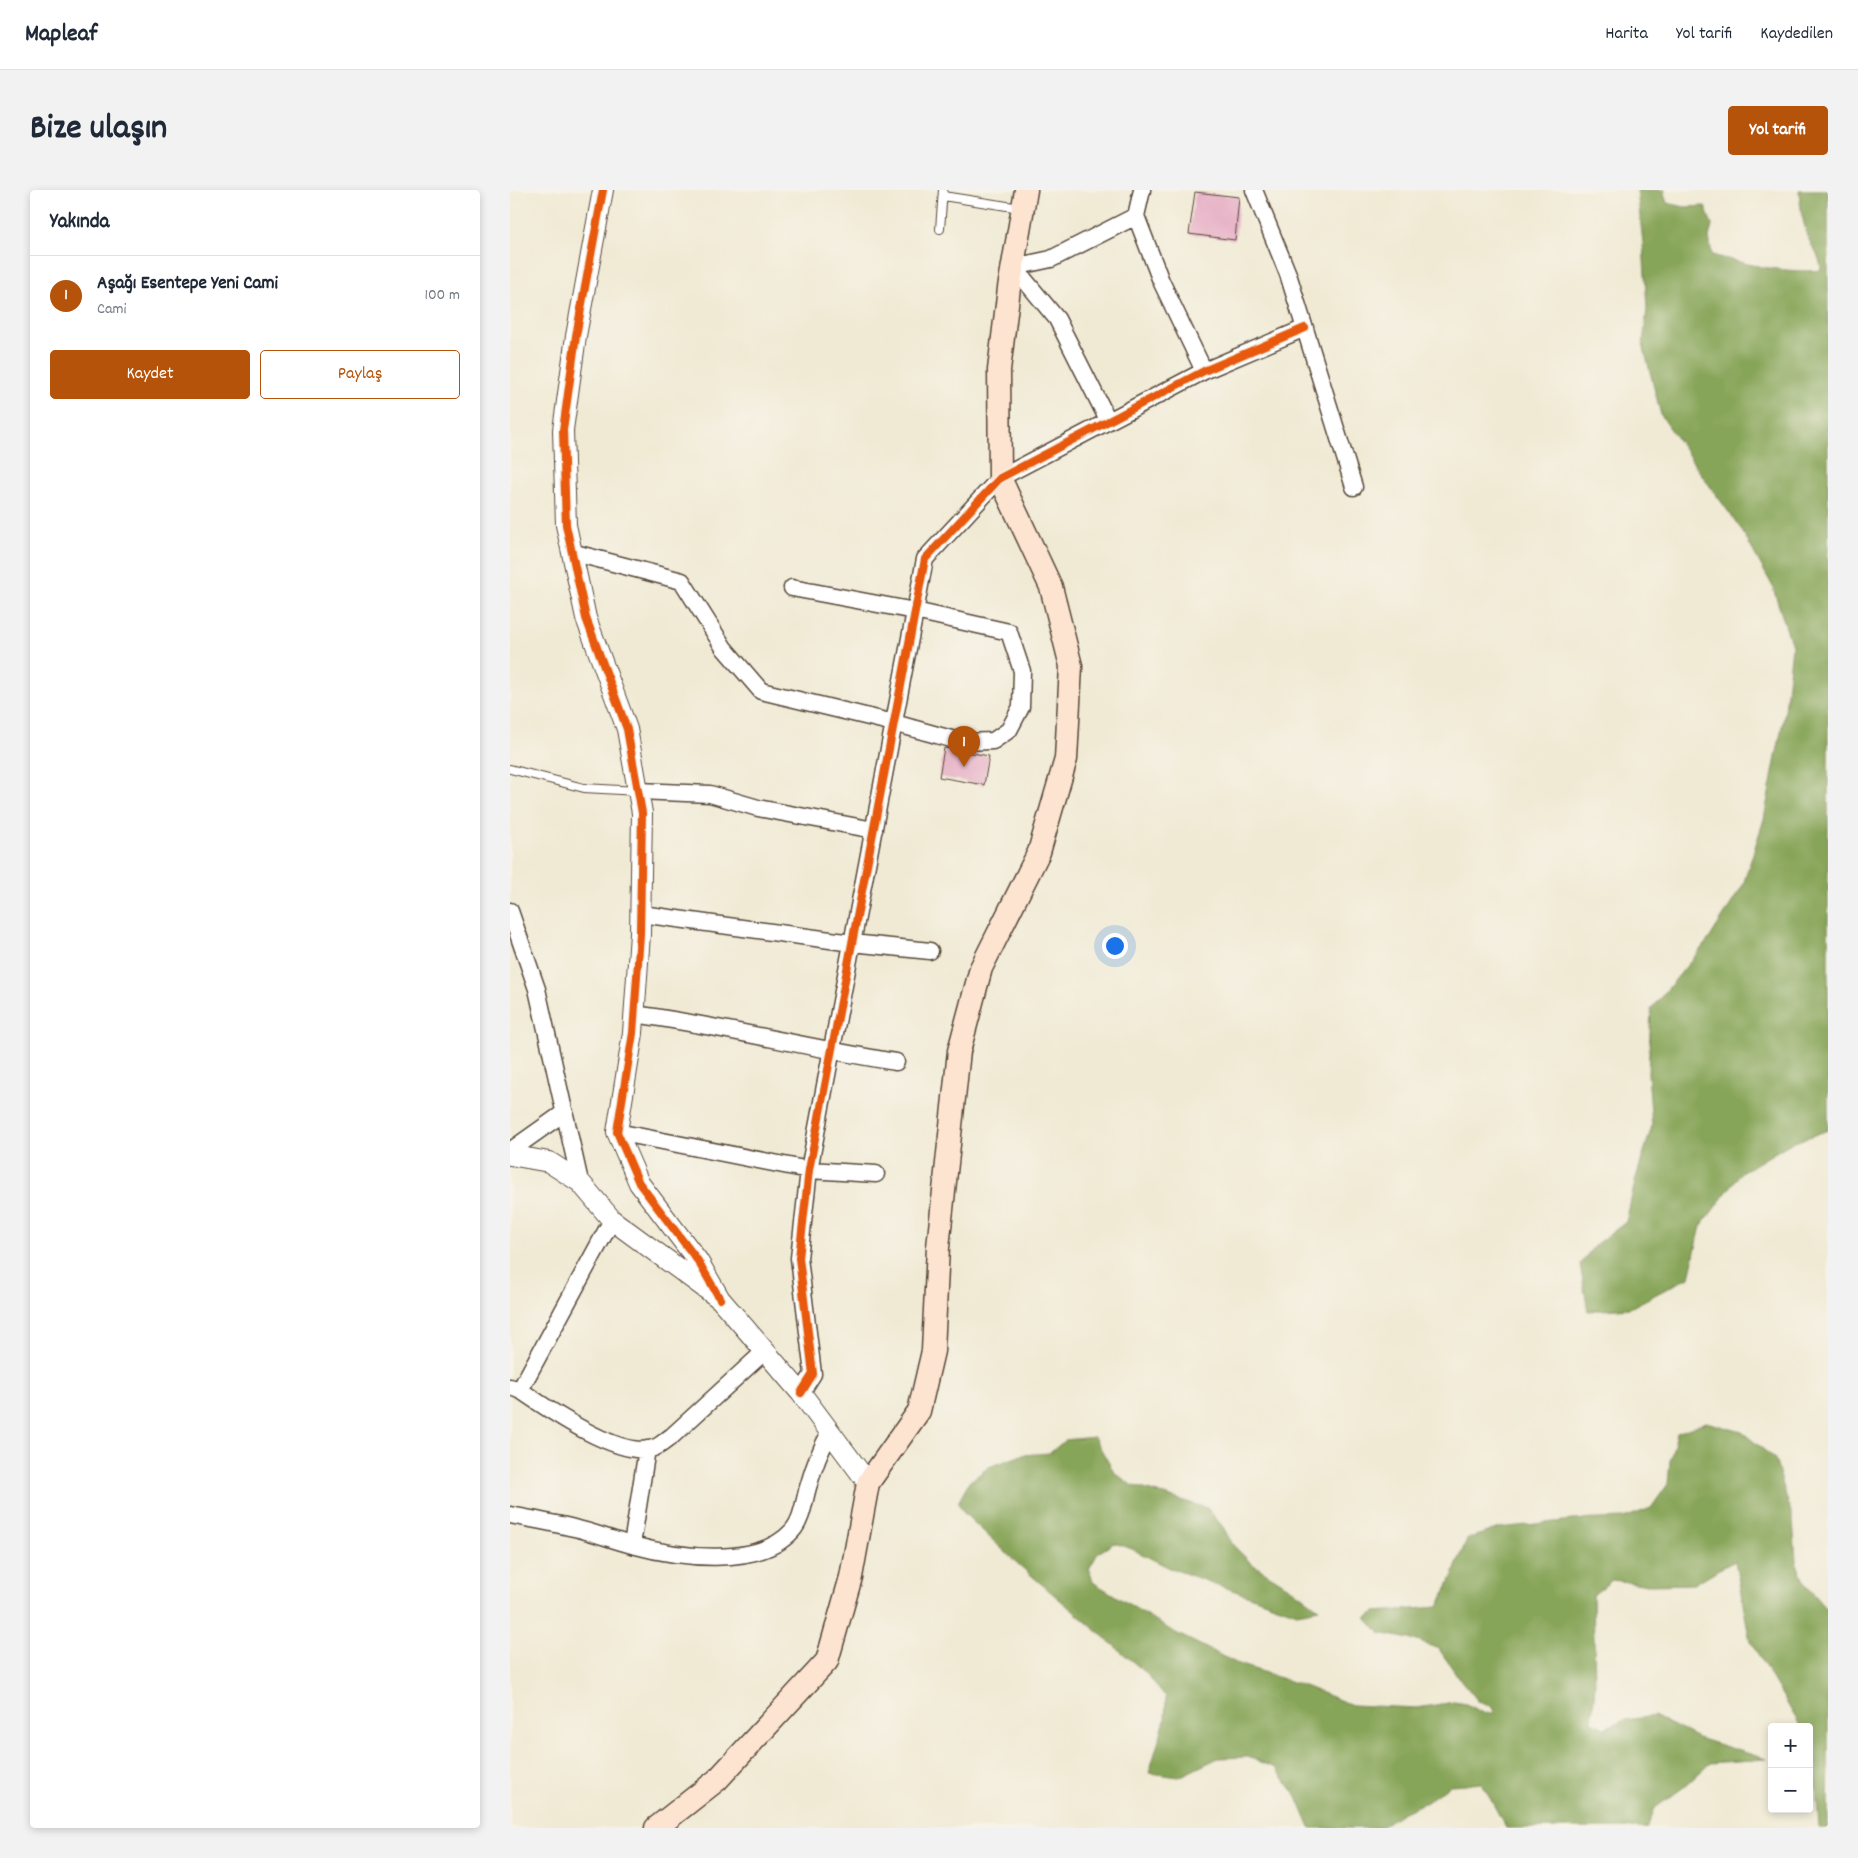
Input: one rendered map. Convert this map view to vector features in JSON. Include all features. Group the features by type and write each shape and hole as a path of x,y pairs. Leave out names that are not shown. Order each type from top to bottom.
{"main road":[{"path":"656,1828 717,1780 827,1661 851,1578 868,1484 918,1412 933,1351 938,1247 959,1052 981,968 1038,852 1066,759 1070,666 1051,587 1000,478 999,370 1025,200"}],"street":[{"path":"603,190 576,336 563,430 566,525 571,552 586,618 627,730 642,813 640,934 634,1014 617,1132 639,1183 698,1261 720,1298 801,1393 868,1484"},
{"path":"1142,190 1136,216 1161,281 1204,371"},
{"path":"1254,190 1288,274 1354,487"},
{"path":"1108,420 1056,319 1014,267 1052,260 1136,216"},
{"path":"801,1393 813,1374 799,1258 809,1170 925,559 1000,478 1204,371 1305,328"},
{"path":"571,552 682,581 724,648 761,691 894,723 962,742 993,741 1009,730 1020,707 1022,671 1009,632 915,611 792,588"},
{"path":"638,791 710,794 758,808 874,830"},
{"path":"510,911 537,989 580,1182"},
{"path":"640,914 852,943 930,951"},
{"path":"634,1014 690,1022 832,1052 896,1062"},
{"path":"510,1151 565,1112"},
{"path":"617,1132 809,1170 876,1174"},
{"path":"510,1155 550,1162 580,1182 612,1220 720,1298"},
{"path":"612,1220 515,1388 596,1437 640,1450 655,1448 672,1436 765,1351"},
{"path":"510,1515 575,1528 632,1545 671,1554 713,1556 762,1550 783,1539 794,1529 819,1454 830,1432"},
{"path":"632,1545 647,1449"}],"lane":[{"path":"940,229 943,193 1025,200"},
{"path":"510,769 584,788 638,791"}],"green space":[{"path":"1637,190 1665,190 1664,194 1667,203 1685,207 1705,206 1712,225 1709,237 1712,255 1766,267 1808,271 1821,270 1818,256 1810,242 1805,226 1799,190 1828,190 1828,1130 1789,1144 1741,1173 1701,1226 1689,1277 1630,1308 1588,1311 1580,1264 1595,1245 1626,1222 1636,1178 1652,1126 1648,1073 1651,1009 1709,939 1743,885 1764,819 1785,711 1792,646 1772,585 1741,529 1661,415 1643,344 1647,309 1643,243"},
{"path":"1706,1422 1742,1432 1775,1459 1793,1519 1796,1561 1805,1584 1828,1610 1828,1828 1819,1828 1813,1751 1813,1723 1799,1723 1750,1641 1735,1561 1694,1584 1650,1585 1612,1580 1593,1595 1595,1685 1592,1722 1604,1728 1625,1720 1654,1716 1698,1738 1766,1759 1710,1763 1684,1787 1655,1808 1647,1828 1506,1828 1482,1783 1450,1785 1426,1802 1402,1813 1379,1828 1310,1828 1296,1795 1276,1768 1248,1757 1218,1758 1179,1777 1149,1773 1165,1720 1166,1697 1145,1672 1018,1564 964,1513 958,1503 969,1482 989,1467 1022,1455 1050,1453 1065,1440 1094,1437 1114,1472 1131,1485 1207,1508 1223,1527 1233,1545 1252,1564 1292,1589 1319,1609 1297,1613 1170,1568 1132,1549 1114,1543 1098,1553 1089,1569 1093,1582 1172,1631 1236,1663 1307,1687 1352,1705 1417,1708 1454,1702 1467,1704 1483,1713 1494,1713 1492,1707 1478,1701 1439,1649 1414,1640 1380,1633 1366,1618 1375,1612 1438,1607 1467,1539 1499,1528 1573,1520 1624,1518 1651,1508 1668,1484 1670,1461 1677,1433"}],"building":[{"path":"1195,192 1239,197 1235,240 1189,234"},
{"path":"944,748 989,756 984,785 939,777"}],"cycle path":[{"path":"603,190 576,336 563,430 566,525 586,618 627,729 642,813 640,934 633,1033 617,1132 639,1183 698,1261 720,1299"},
{"path":"801,1393 813,1374 799,1258 809,1170 925,559 1000,478 1204,371 1305,328"}],"place":[{"name":"Aşağı Esentepe Yeni Cami","path":"964,767"}]}
